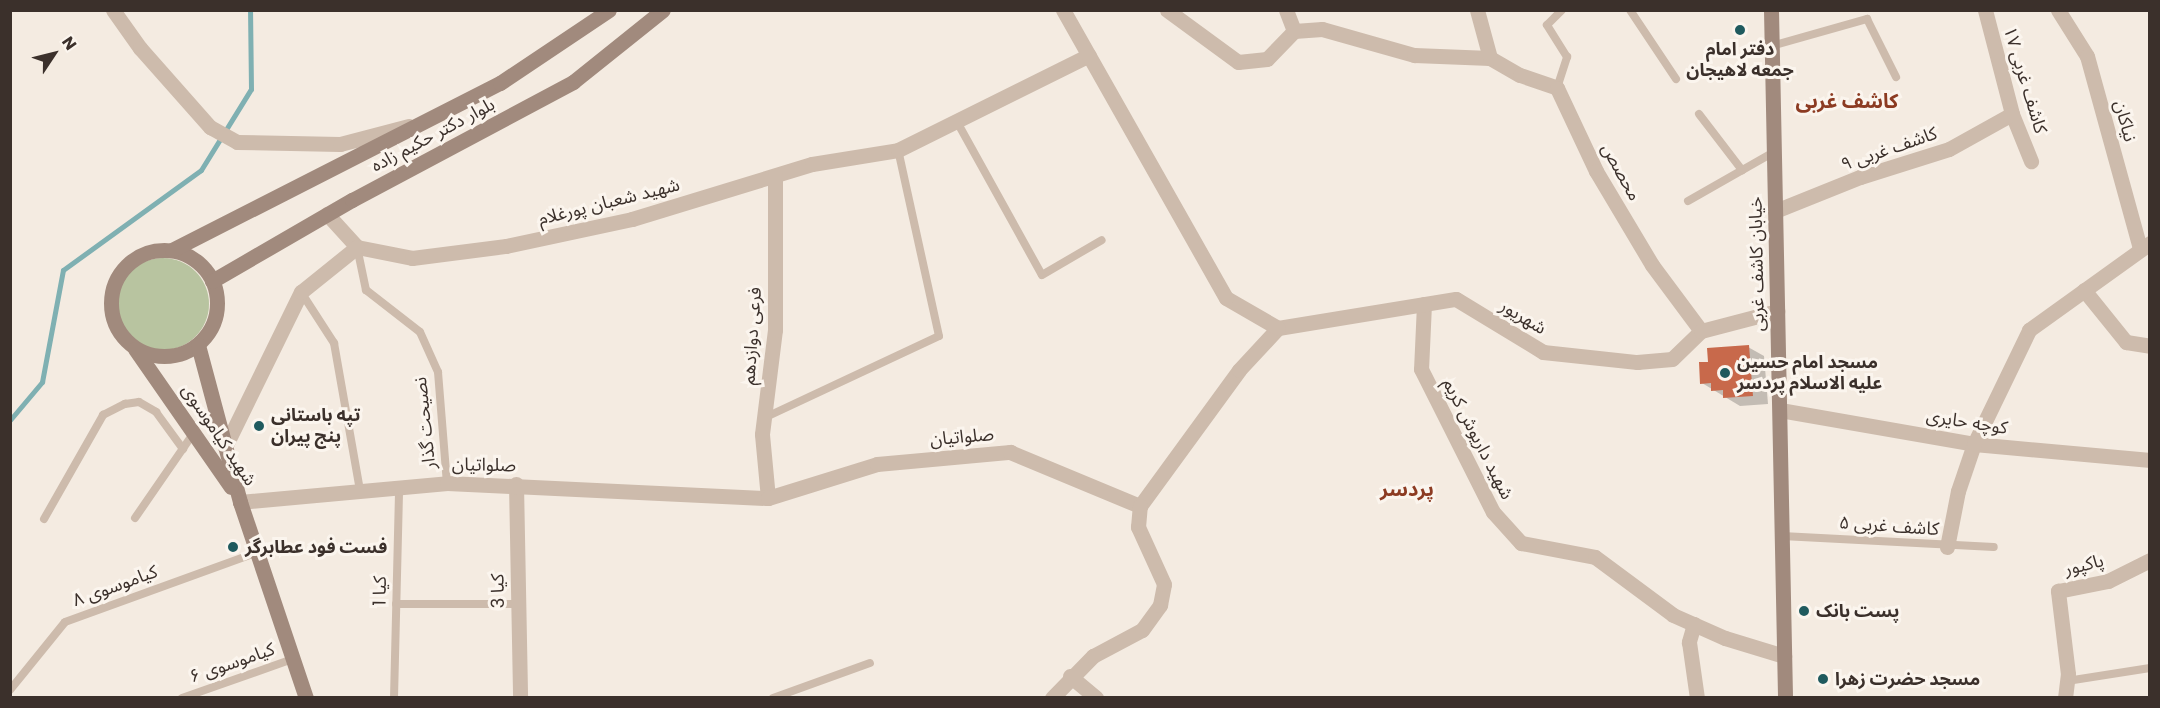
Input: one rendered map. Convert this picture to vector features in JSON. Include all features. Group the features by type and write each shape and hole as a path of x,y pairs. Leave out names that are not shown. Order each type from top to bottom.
{"main road":[{"name":"بلوار دکتر حکیم زاده","path":"172,250 509,78 609,10"},
{"name":"بلوار دکتر حکیم زاده","path":"212,281 327,214 573,82 663,10"},
{"name":"خیابان کاشف غربی","path":"1771,10 1785,698"},
{"path":"172,250 196,261 212,281 216,315 198,345 167,357 135,349 114,324 111,292 127,264 140,255 172,250"},
{"name":"شهید کیاموسوی","path":"198,345 240,502"},
{"name":"شهید کیاموسوی","path":"135,349 195,431 240,502"},
{"path":"240,502 259,552 306,698"}],"street":[{"path":"113,10 141,48 210,127 237,142 340,144 423,122"},
{"path":"1052,698 1070,676 1093,656 1142,630 1160,605 1164,584 1138,527 1140,506 1239,370 1278,328 1226,298 1063,10"},
{"path":"1167,10 1238,62 1267,58 1294,31 1322,29 1414,55 1490,57 1520,75 1557,88"},
{"path":"1286,10 1294,31"},
{"path":"1477,10 1490,57"},
{"name":"کاشف غربی ۱۷","path":"1985,10 2012,114 2031,161"},
{"name":"نیاکان","path":"2058,10 2087,56 2145,246"},
{"name":"شهید شعبان پورغلام","path":"357,247 412,258 506,246 632,219 812,165 898,150 1089,55"},
{"name":"محصص","path":"1557,88 1596,171 1652,265 1701,331"},
{"name":"کاشف غربی ۹","path":"1775,212 1860,177 1949,149 2012,114"},
{"name":"فرعی دوازدهم","path":"768,498 764,418 776,330 775,176"},
{"path":"225,447 301,292 357,247 327,214"},
{"path":"1947,547 1958,492 1974,444 2029,330 2145,246"},
{"path":"2084,290 2126,342 2150,346"},
{"name":"شهریور","path":"1278,328 1456,299 1543,352 1638,362 1672,359 1701,331 1777,311"},
{"name":"شهید داریوش کریم","path":"1424,304 1421,369 1492,512 1521,543 1595,557 1673,615 1725,639 1784,656"},
{"name":"کوچه حایری","path":"1780,410 1974,444 2150,460"},
{"name":"صلواتیان","path":"240,502 447,483 516,484 768,498 877,464 1010,452 1140,506"},
{"name":"کیا 3","path":"516,484 520,698"},
{"name":"پاکپور","path":"2065,698 2067,681 2058,591 2108,581 2150,560"},
{"path":"1694,624 1689,642 1697,698"},
{"path":"1070,676 1096,698"}],"lane":[{"path":"1557,88 1567,57 1546,25 1562,10"},
{"path":"1630,10 1676,79"},
{"path":"1772,46 1867,19 1896,76"},
{"path":"1699,114 1742,170"},
{"path":"956,120 1042,275 1102,240"},
{"path":"764,418 939,336 898,150"},
{"path":"1688,201 1774,152"},
{"name":"نصیحت گذار","path":"357,247 366,290 420,332 438,372 447,483"},
{"path":"301,292 334,343 360,490"},
{"path":"44,519 103,415 125,404 139,402 156,412 183,449"},
{"path":"135,518 195,431"},
{"name":"کیا 1","path":"394,698 399,486"},
{"name":"کاشف غربی ۵","path":"1782,536 1947,547 1994,547"},
{"name":"کیاموسوی ۸","path":"10,690 66,622 259,552"},
{"path":"396,604 517,604"},
{"name":"کیاموسوی ۶","path":"182,698 293,659"},
{"path":"773,698 870,663"},
{"path":"2067,681 2150,668"}],"green space":[{"path":"154,258 172,258 189,265 202,278 209,295 209,313 202,330 189,343 172,350 154,350 137,343 124,330 117,313 117,295 124,278 137,265"}],"building":[{"name":"مسجد امام حسین علیه الاسلام پردسر","path":"1749,345 1753,396 1723,398 1723,390 1711,391 1711,383 1700,384 1699,362 1708,362 1707,348"}],"waterway":[{"path":"10,420 42,382 63,270 201,170 251,89 250,10"}],"place":[{"name":"دفتر امام جمعه لاهیجان","path":"1740,30"},
{"name":"مسجد امام حسین علیه الاسلام پردسر","path":"1725,373"},
{"name":"تپه باستانی پنج پیران","path":"259,426"},
{"name":"فست فود عطابرگر","path":"233,547"},
{"name":"پست بانک","path":"1804,611"},
{"name":"مسجد حضرت زهرا","path":"1823,679"}],"district":[{"name":"کاشف غربی","path":"1847,101"},
{"name":"پردسر","path":"1407,489"}]}
